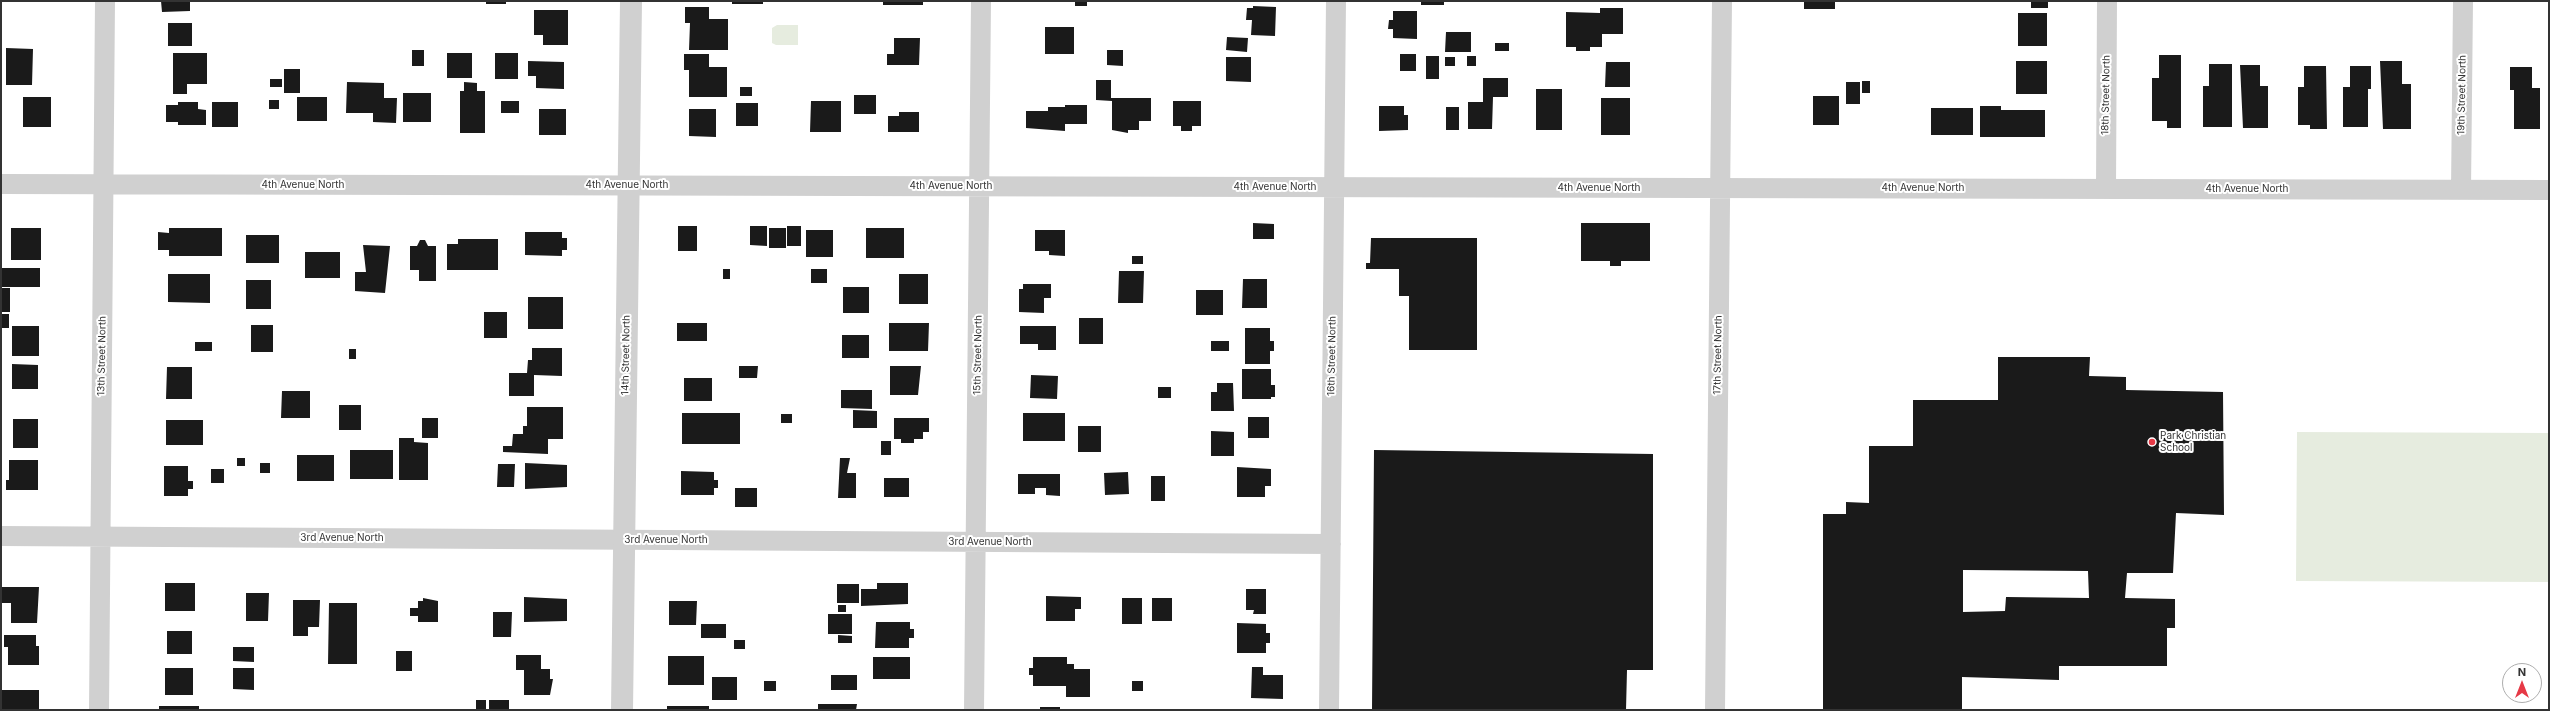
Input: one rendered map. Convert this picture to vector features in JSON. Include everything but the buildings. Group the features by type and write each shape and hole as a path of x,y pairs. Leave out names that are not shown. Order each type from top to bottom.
{"street":[{"name":"13th Street North","path":"99,710 105,1"},
{"name":"14th Street North","path":"622,710 631,1"},
{"name":"15th Street North","path":"974,710 981,1"},
{"name":"16th Street North","path":"1329,710 1336,1"},
{"name":"17th Street North","path":"1715,710 1722,1"},
{"name":"18th Street North","path":"2106,189 2107,1"},
{"name":"19th Street North","path":"2461,190 2463,1"},
{"name":"4th Avenue North","path":"1,184 2549,190"},
{"name":"3rd Avenue North","path":"1,536 1330,544"}],"shaded area":[{"path":"777,25 798,25 798,45 776,45 772,43 772,28"},
{"path":"2297,432 2549,433 2549,582 2296,581"}],"place":[{"name":"Park Christian School","path":"2152,442"}]}
